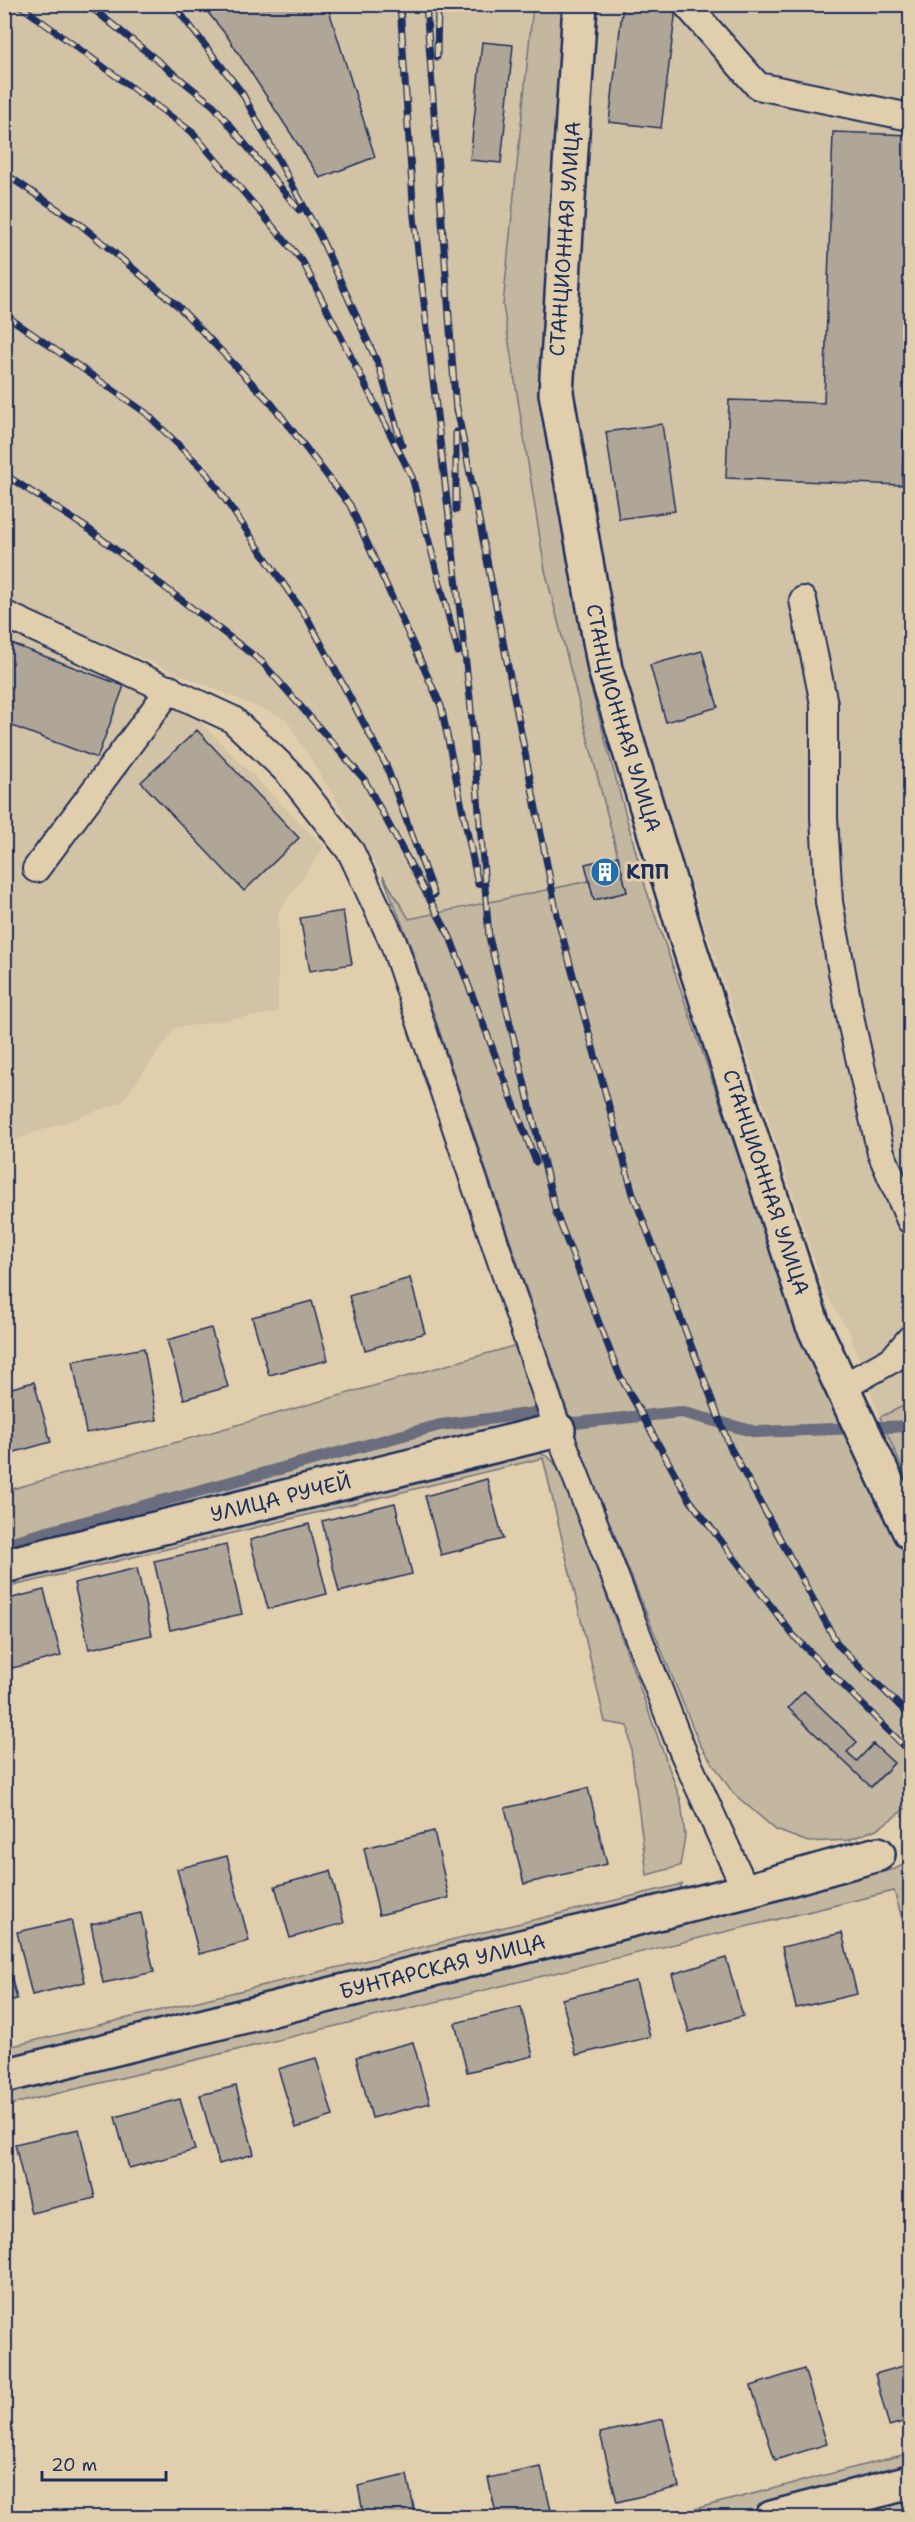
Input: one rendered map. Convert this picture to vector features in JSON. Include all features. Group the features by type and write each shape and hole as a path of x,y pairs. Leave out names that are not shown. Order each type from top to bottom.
{"street":[{"name":"СТАНЦИОННАЯ УЛИЦА","path":"580,4 556,393 605,669 689,946 812,1323 910,1532"},
{"name":"УЛИЦА РУЧЕЙ","path":"4,1566 558,1430"},
{"name":"БУНТАРСКАЯ УЛИЦА","path":"4,2076 746,1891 878,1854"},
{"path":"772,2517 910,2482"}],"lane":[{"path":"686,4 758,86 910,117"},
{"path":"803,600 824,704 824,818 829,902 852,1026 881,1153 910,1220"},
{"path":"4,614 232,719 288,772 351,852 394,944 558,1430 683,1752 746,1891"},
{"path":"36,869 170,689"},
{"path":"843,1387 893,1359 910,1339"}],"shaded area":[{"path":"835,4 910,12 910,1403 880,1417 850,1334 825,1292 678,843 621,658 573,397 596,5"},
{"path":"4,5 533,5 503,305 545,570 618,856 585,864 589,881 409,919 286,719 5,601"},
{"path":"533,5 564,5 538,395 588,677 646,889 802,1340 910,1566 910,1805 879,1828 849,1840 808,1842 776,1830 733,1793 700,1745 584,1460 411,947 383,876 409,919 589,881 594,900 627,892 545,570 503,305","holes":["804,1691 856,1741 847,1752 857,1761 873,1744 894,1763 872,1787 789,1708"]},
{"path":"835,5 910,5 910,12"},
{"path":"4,629 120,676 198,720 324,847 278,912 278,1012 175,1028 122,1102 5,1143"},
{"path":"517,1345 545,1423 5,1555 5,1491"},
{"path":"910,1403 910,1486 880,1417"},
{"path":"520,1450 537,1452 548,1457 564,1479 681,1801 685,1836 680,1866 647,1875 628,1726 605,1722 543,1458 5,1588 5,1581"},
{"path":"910,1861 910,1945 894,1891 5,2106 4,2090 895,1869"},
{"path":"682,1884 679,1891 5,2060 4,2048"},
{"path":"910,2453 910,2473 737,2517 660,2518"},
{"path":"910,2492 910,2517 809,2517"}],"building":[{"path":"201,4 327,4 375,157 320,178 227,36"},
{"path":"623,4 676,9 661,128 609,122"},
{"path":"482,42 513,45 501,163 470,160"},
{"path":"833,132 910,135 910,223 902,485 726,478 729,400 824,403"},
{"path":"662,424 675,511 619,519 606,432"},
{"path":"4,641 124,686 97,758 4,723"},
{"path":"702,651 718,707 666,722 650,665"},
{"path":"197,730 299,838 244,891 141,782"},
{"name":"КПП","path":"618,856 627,892 594,900 585,864"},
{"path":"343,911 352,964 310,971 300,918"},
{"path":"410,1278 425,1333 365,1350 349,1296"},
{"path":"312,1301 328,1360 269,1375 252,1317"},
{"path":"211,1328 228,1387 184,1399 167,1340"},
{"path":"144,1348 157,1420 86,1433 73,1361"},
{"path":"34,1382 51,1442 4,1455 4,1390"},
{"path":"487,1479 503,1539 441,1555 425,1496"},
{"path":"395,1503 412,1574 339,1592 322,1521"},
{"path":"309,1524 327,1594 268,1609 250,1540"},
{"path":"226,1545 242,1614 170,1630 154,1561"},
{"path":"137,1568 152,1635 89,1649 74,1583"},
{"path":"44,1590 61,1656 4,1670 4,1600"},
{"path":"804,1691 857,1742 847,1752 857,1761 873,1744 894,1763 871,1787 788,1708"},
{"path":"588,1788 607,1864 524,1884 505,1808"},
{"path":"434,1831 449,1898 379,1915 364,1848"},
{"path":"227,1856 249,1941 199,1954 177,1869"},
{"path":"330,1871 344,1923 290,1938 275,1886"},
{"path":"141,1913 154,1972 103,1983 91,1924"},
{"path":"71,1920 85,1982 32,1995 17,1932"},
{"path":"842,1933 857,1994 796,2008 782,1947"},
{"path":"4,1949 17,1999 4,2002"},
{"path":"726,1958 743,2016 689,2032 672,1974"},
{"path":"636,1981 650,2037 576,2055 562,1999"},
{"path":"521,2007 533,2056 467,2072 455,2023"},
{"path":"413,2042 430,2103 372,2118 356,2057"},
{"path":"316,2058 333,2116 296,2128 278,2069"},
{"path":"236,2086 254,2154 219,2164 200,2095"},
{"path":"180,2099 195,2150 129,2168 115,2117"},
{"path":"79,2129 95,2198 31,2213 15,2144"},
{"path":"910,2364 910,2420 889,2426 875,2374"},
{"path":"804,2369 827,2444 775,2460 751,2386"},
{"path":"663,2419 679,2487 617,2502 600,2433"},
{"path":"541,2467 552,2515 542,2518 497,2518 488,2478"},
{"path":"407,2475 416,2518 364,2518 358,2486"},
{"path":"331,2508 333,2518 284,2518"}],"waterway":[{"path":"4,1544 440,1425 535,1413 575,1423 681,1412 756,1432 910,1426"}],"railway":[{"path":"18,4 192,132 303,262 412,477 458,652"},
{"path":"87,4 214,106 299,210"},
{"path":"173,4 242,93 320,236 379,366 402,445"},
{"path":"400,4 414,217 470,698 489,937 556,1213 619,1374 689,1499 793,1635 910,1752"},
{"path":"426,4 456,411"},
{"path":"437,57 438,4"},
{"path":"4,173 81,225 178,306 271,403 350,505 441,706 478,884"},
{"path":"4,314 146,413 207,473 309,621 386,765 434,895"},
{"path":"456,403 558,920 633,1194 730,1447 838,1645 910,1716"},
{"path":"456,432 456,510"},
{"path":"4,474 90,530 262,662 364,779 450,937 536,1162"}],"place":[{"name":"КПП","path":"605,872"}]}
